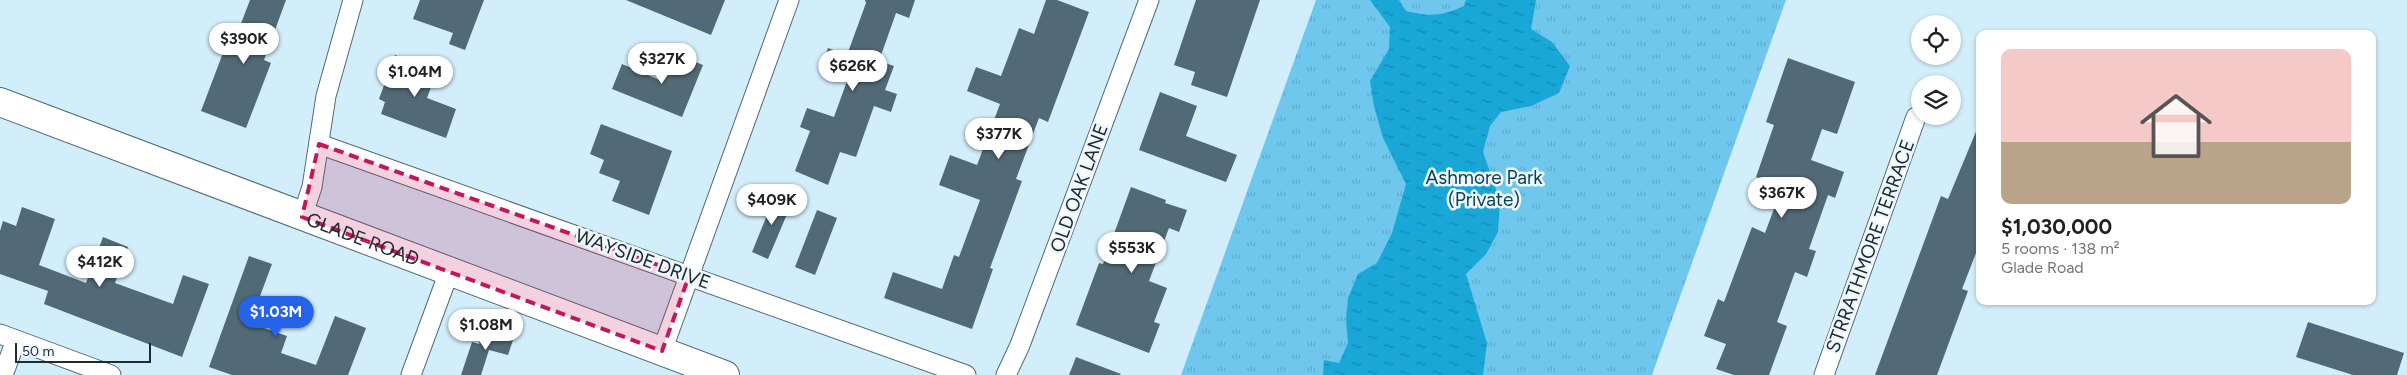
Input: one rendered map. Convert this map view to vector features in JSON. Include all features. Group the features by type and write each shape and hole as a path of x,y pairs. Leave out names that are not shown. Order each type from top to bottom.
{"main road":[{"name":"GLADE ROAD","path":"0,102 725,375"}],"street":[{"path":"302,217 312,187 326,96 353,0"},
{"path":"662,351 789,0"},
{"name":"OLD OAK LANE","path":"1006,375 1020,346 1149,0"},
{"name":"STRRATHMORE TERRACE","path":"1824,375 1913,125"},
{"name":"WAYSIDE DRIVE","path":"319,144 966,375"},
{"path":"411,375 449,272"},
{"path":"3,375 8,337 111,375"}],"highlighted area":[{"path":"319,144 689,276 662,351 302,217"}],"green space":[{"name":"Ashmore Park (Private)","path":"1316,0 1786,0 1652,375 1181,375"}],"water":[{"path":"1370,0 1399,0 1406,11 1429,15 1442,14 1464,6 1466,0 1536,0 1531,29 1552,42 1570,66 1559,93 1531,106 1501,112 1490,126 1483,152 1500,201 1498,232 1486,254 1466,274 1487,343 1483,375 1323,375 1324,360 1339,363 1348,343 1346,320 1348,298 1358,274 1377,263 1392,233 1406,184 1383,138 1374,106 1370,81 1389,49 1390,27"}],"building":[{"path":"250,0 286,0 264,60 271,63 246,128 201,111 226,45 232,47"},
{"path":"420,0 484,0 465,50 449,44 453,33 413,19"},
{"path":"626,0 725,0 711,35"},
{"path":"865,0 915,0 909,18 896,13 879,61 894,66 885,90 897,94 891,112 874,106 856,157 840,152 828,185 795,171 810,131 800,127 807,108 834,117 847,81 820,71 828,48 847,55 866,3"},
{"path":"1046,0 1057,0 1089,12 1048,122 1039,118 1016,179 1022,181 990,268 993,269 972,329 884,298 893,272 942,289 954,255 959,257 980,200 939,185 950,155 977,165 1000,104 967,91 976,67 1001,76 1019,28 1034,34"},
{"path":"1196,0 1260,0 1227,97 1191,85 1195,72 1174,65"},
{"path":"673,53 703,65 682,117 612,89 622,64 662,81"},
{"path":"395,55 437,71 427,98 456,109 446,138 381,114 385,102 379,99"},
{"path":"1788,58 1855,82 1837,134 1822,129 1811,160 1844,172 1835,198 1828,195 1809,249 1816,251 1807,277 1795,272 1777,322 1787,326 1769,375 1734,375 1716,369 1726,344 1704,336 1718,299 1724,302 1752,227 1765,233 1782,187 1756,177 1774,125 1766,122"},
{"path":"1160,92 1197,106 1186,136 1237,155 1226,182 1139,150"},
{"path":"601,124 672,151 649,215 612,201 620,181 599,173 604,160 590,154"},
{"path":"1976,132 1976,253 1962,289 1968,291 1937,375 1875,375 1941,196 1948,199"},
{"path":"1131,187 1166,200 1165,203 1187,210 1179,232 1169,228 1149,281 1167,288 1154,322 1160,324 1149,353 1076,325 1099,263 1103,264"},
{"path":"776,193 793,200 768,259 752,252"},
{"path":"22,207 55,219 39,265 86,283 103,237 128,247 115,283 173,304 183,275 209,284 182,357 44,304 48,291 0,274 0,231 3,221 16,226"},
{"path":"817,210 837,218 815,275 795,267"},
{"path":"249,256 272,264 250,323 287,336 281,353 316,365 335,316 366,328 348,375 232,375 209,367"},
{"path":"2308,322 2404,353 2397,375 2353,375 2296,357"},
{"path":"484,328 514,337 508,355 489,350 481,375 461,375 472,342 479,344"},
{"path":"1076,357 1121,374 1069,375"}]}
